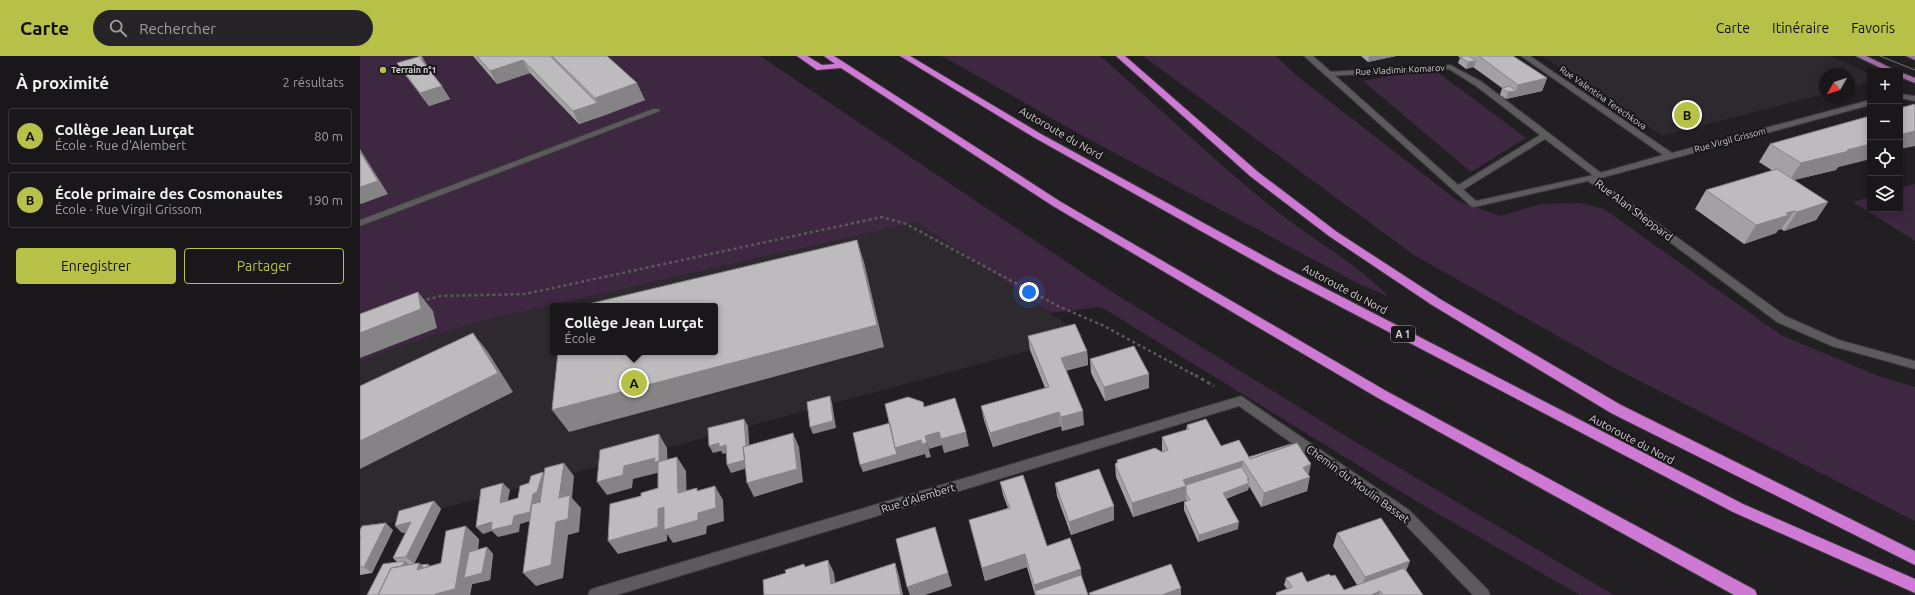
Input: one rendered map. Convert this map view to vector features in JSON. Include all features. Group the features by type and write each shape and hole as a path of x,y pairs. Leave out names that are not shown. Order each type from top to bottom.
{"highway":[{"path":"801,56 820,68 841,66"},
{"path":"828,56 841,66 1057,204 1383,395 1749,595"},
{"name":"Autoroute du Nord","path":"904,56 1038,136 1280,270 1738,508 1915,586"},
{"path":"1120,56 1254,174 1334,234 1436,302 1616,409 1915,558"}],"main road":[{"path":"1860,56 1886,68"},
{"path":"1910,56 1915,58"},
{"path":"1903,75 1915,81"}],"street":[{"name":"Rue Alan Sheppard","path":"1308,56 1474,204 1594,177 1781,319 1836,343 1915,365"},
{"name":"Rue Valentina Terechkova","path":"1525,56 1670,156"},
{"name":"Rue Vladimir Komarov","path":"1328,74 1450,67 1479,84 1546,135 1594,177"},
{"path":"1903,96 1908,96 1915,99"},
{"name":"Rue Virgil Grissom","path":"1594,177 1867,103"},
{"path":"360,223 656,111"},
{"path":"1458,189 1546,135"},
{"name":"Rue d'Alembert","path":"595,595 1241,401"},
{"name":"Chemin du Moulin Basset","path":"1241,401 1404,514 1483,595"}],"path":[{"path":"419,302 441,296 525,294 882,217 906,224 1058,306 1104,326 1241,401"}],"shaded area":[{"path":"360,56 760,56 1101,285 1359,444 1614,595 1580,595 1421,504 1101,307 1051,313 917,222 561,303 550,303 550,305 486,320 438,334 360,362"},
{"path":"942,56 1100,56 1210,155 1255,193 1292,223 1363,273 1389,297 1359,284 1085,137"},
{"path":"1143,56 1276,56 1297,76 1458,201 1500,216 1541,204 1581,203 1604,209 1781,335 1881,377 1915,387 1915,521 1616,369 1414,255"},
{"path":"1543,56 1831,56 1867,73 1867,83 1855,86 1855,68 1819,68 1819,96 1662,136"},
{"path":"1432,68 1526,138 1471,172 1363,81"},
{"path":"1915,184 1915,241 1869,212 1903,212 1903,187"},
{"path":"1867,198 1867,211 1853,202"},
{"path":"917,222 1084,336 373,527 360,552 360,362 382,352 486,320 550,305 550,355 718,355 718,303 561,303"}],"building":[{"path":"421,56 423,58 420,58 442,86 420,93 397,63"},
{"path":"477,56 550,56 597,103 573,111 523,60 490,71"},
{"path":"552,56 607,56 637,83 595,98"},
{"path":"1469,56 1476,61 1468,62 1460,57"},
{"path":"1479,56 1513,56 1547,78 1518,85"},
{"path":"1510,86 1516,91 1508,92 1502,88"},
{"path":"1915,104 1915,131 1903,134 1903,107"},
{"path":"1867,117 1867,145 1847,150 1849,151 1801,163 1770,144"},
{"path":"360,152 378,181 360,187"},
{"path":"1777,169 1828,202 1797,212 1794,211 1786,213 1789,215 1756,225 1706,190"},
{"path":"857,240 877,325 552,410 558,355 718,355 718,303 593,303"},
{"path":"418,292 421,309 360,333 360,314"},
{"path":"1075,324 1087,351 1061,358 1083,411 1061,417 1059,412 990,433 981,406 1049,387 1028,336"},
{"path":"473,333 498,373 360,441 360,386"},
{"path":"1134,346 1149,374 1104,387 1090,359"},
{"path":"830,396 833,421 810,427 807,402"},
{"path":"908,397 923,402 924,407 955,398 966,432 941,439 939,432 925,436 927,443 922,444 921,440 895,448 885,404"},
{"path":"744,419 746,446 743,447 745,460 727,465 726,445 719,447 719,443 709,446 708,428"},
{"path":"1206,419 1221,446 1239,440 1250,459 1297,443 1311,464 1303,468 1310,477 1264,493 1243,461 1183,480 1186,486 1132,503 1115,464 1118,462 1117,460 1155,448 1162,452 1168,450 1162,437 1189,429 1187,425"},
{"path":"890,423 897,454 860,465 853,433"},
{"path":"793,433 797,469 747,483 743,447"},
{"path":"659,434 659,461 654,462 655,458 624,466 623,475 597,482 600,450"},
{"path":"1291,444 1292,445 1250,459 1249,457"},
{"path":"677,457 678,493 697,488 697,491 715,486 716,508 698,513 698,520 664,530 664,507 658,509 658,527 608,541 610,504 641,496 641,493 658,488 658,462"},
{"path":"564,463 559,498 570,495 568,519 556,522 551,565 523,573 532,504 540,502 545,468"},
{"path":"1242,467 1249,479 1247,479 1249,483 1223,493 1239,522 1199,535 1184,502 1190,500 1186,493 1186,485"},
{"path":"1099,469 1114,506 1069,522 1055,483"},
{"path":"543,472 537,492 533,494 530,512 514,516 512,525 491,530 492,522 476,527 481,489 503,483 500,503 518,498 520,486 529,483 531,476"},
{"path":"1023,475 1047,546 1070,538 1081,569 1034,585 1025,554 982,568 969,520 1010,508 1000,482"},
{"path":"434,501 406,557 393,558 411,522 395,526 399,511"},
{"path":"1381,518 1410,561 1365,577 1337,533"},
{"path":"386,523 364,567 360,567 360,530 362,526"},
{"path":"466,526 455,589 435,595 378,595 391,568 419,563 417,570 441,563 446,531"},
{"path":"935,527 948,573 907,587 896,539"},
{"path":"487,547 482,573 464,578 469,552"},
{"path":"828,560 831,584 895,563 901,595 764,595 763,580 786,573 785,570 804,564 805,567"},
{"path":"405,561 402,566 391,568 378,595 367,595 383,564"},
{"path":"428,564 427,567 424,568 421,565"},
{"path":"1171,564 1181,588 1162,595 1090,595 1089,593"},
{"path":"1404,568 1423,595 1383,595 1380,591 1371,595 1277,595 1276,593 1292,587 1286,578 1302,572 1307,582 1329,574 1331,576 1335,575 1344,590"},
{"path":"1081,575 1088,595 1036,595 1035,591"}],"tram line":[{"path":"1880,56 1915,70"}],"place":[{"name":"Terrain n°1","path":"383,70"},
{"name":"École primaire des Cosmonautes","path":"1687,115"},
{"name":"Collège Jean Lurçat","path":"634,383"}]}
